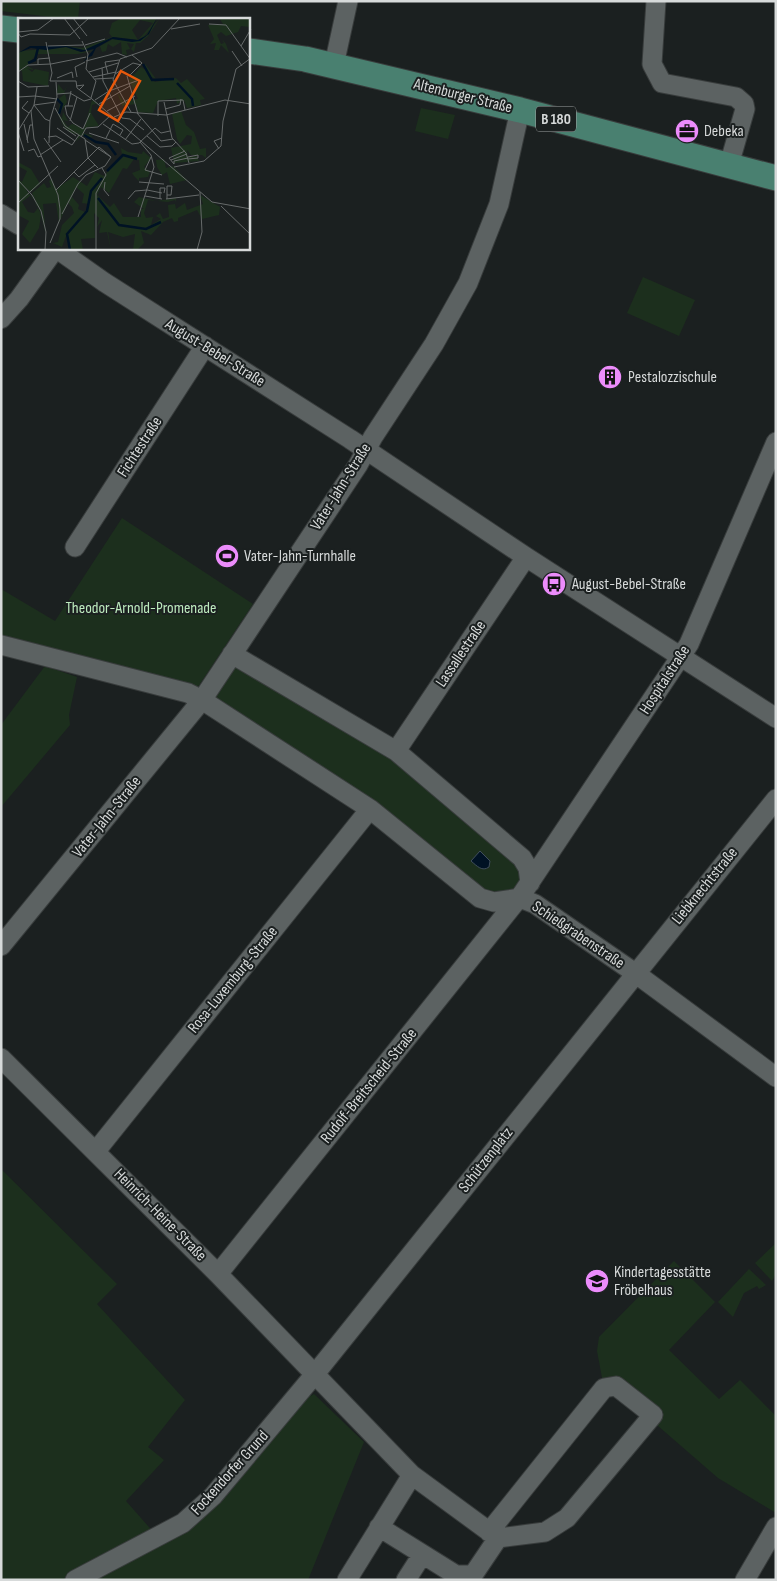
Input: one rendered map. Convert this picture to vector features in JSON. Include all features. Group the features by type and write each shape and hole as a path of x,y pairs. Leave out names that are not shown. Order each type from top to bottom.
{"main road":[{"path":"1,28 18,30"},
{"name":"Altenburger Straße","path":"257,51 334,65 520,110 776,178"}],"street":[{"path":"334,65 348,1"},
{"path":"656,1 652,64 662,83 736,97 744,104 745,109 729,165"},
{"name":"Vater-Jahn-Straße","path":"1,946 202,700 434,344 468,283 498,204 520,110"},
{"path":"1,214 18,224"},
{"path":"1,319 19,299 55,250"},
{"name":"August-Bebel-Straße","path":"57,250 104,282 366,450 526,557 776,718"},
{"name":"Fichtestraße","path":"75,547 205,346"},
{"name":"Hospitalstraße","path":"525,891 682,656 776,442"},
{"name":"Lassallestraße","path":"396,751 526,557"},
{"path":"1,645 188,693 202,700 370,809 480,898 494,902 525,891 528,868 522,858 396,751 232,654"},
{"name":"Liebknechtstraße","path":"635,973 776,799"},
{"name":"Rosa-Luxemburg-Straße","path":"96,1150 370,809"},
{"name":"Schießgrabenstraße","path":"525,891 534,904 635,973"},
{"name":"Rudolf-Breitscheid-Straße","path":"218,1274 525,891"},
{"path":"635,973 776,1077"},
{"name":"Schützenplatz","path":"315,1374 635,973"},
{"name":"Heinrich-Heine-Straße","path":"1,1058 96,1150 315,1374"},
{"path":"315,1374 412,1475 493,1535 545,1532 567,1518 653,1415 616,1386 604,1388 493,1535 473,1575 456,1575 379,1527"},
{"name":"Fockendorfer Grund","path":"76,1580 183,1523 213,1496 315,1374"},
{"path":"347,1580 412,1475"},
{"path":"745,1580 776,1527"},
{"path":"406,1580 422,1555"}],"green space":[{"path":"1,1 80,1 78,18 60,18 1,11"},
{"path":"421,108 455,115 448,139 415,131"},
{"path":"643,277 695,300 679,336 627,313"},
{"name":"Theodor-Arnold-Promenade","path":"122,518 253,604 196,690 1,638 1,589 55,621"},
{"name":"Theodor-Arnold-Promenade","path":"233,658 396,755 525,869 518,896 494,900 207,699"},
{"path":"45,666 77,677 69,715 70,725 1,807 1,725"},
{"path":"1,1169 117,1284 97,1304 185,1400 148,1447 164,1460 126,1501 163,1543 197,1524 229,1493 303,1400 314,1394 364,1442 308,1580 1,1580"},
{"path":"776,1243 776,1274 772,1281 755,1263"},
{"path":"674,1261 715,1302 669,1350 719,1399 740,1380 776,1416 776,1513 718,1478 650,1419 604,1388 597,1351 599,1337"},
{"path":"749,1269 766,1285 759,1289 757,1286 744,1293 733,1317 718,1302"}],"water":[{"path":"480,851 490,861 489,867 484,869 471,861"}],"place":[{"name":"Debeka","path":"687,131"},
{"name":"Pestalozzischule","path":"610,377"},
{"name":"Vater-Jahn-Turnhalle","path":"227,556"},
{"name":"August-Bebel-Straße","path":"554,584"},
{"name":"Kindertagesstätte Fröbelhaus","path":"597,1281"}]}
